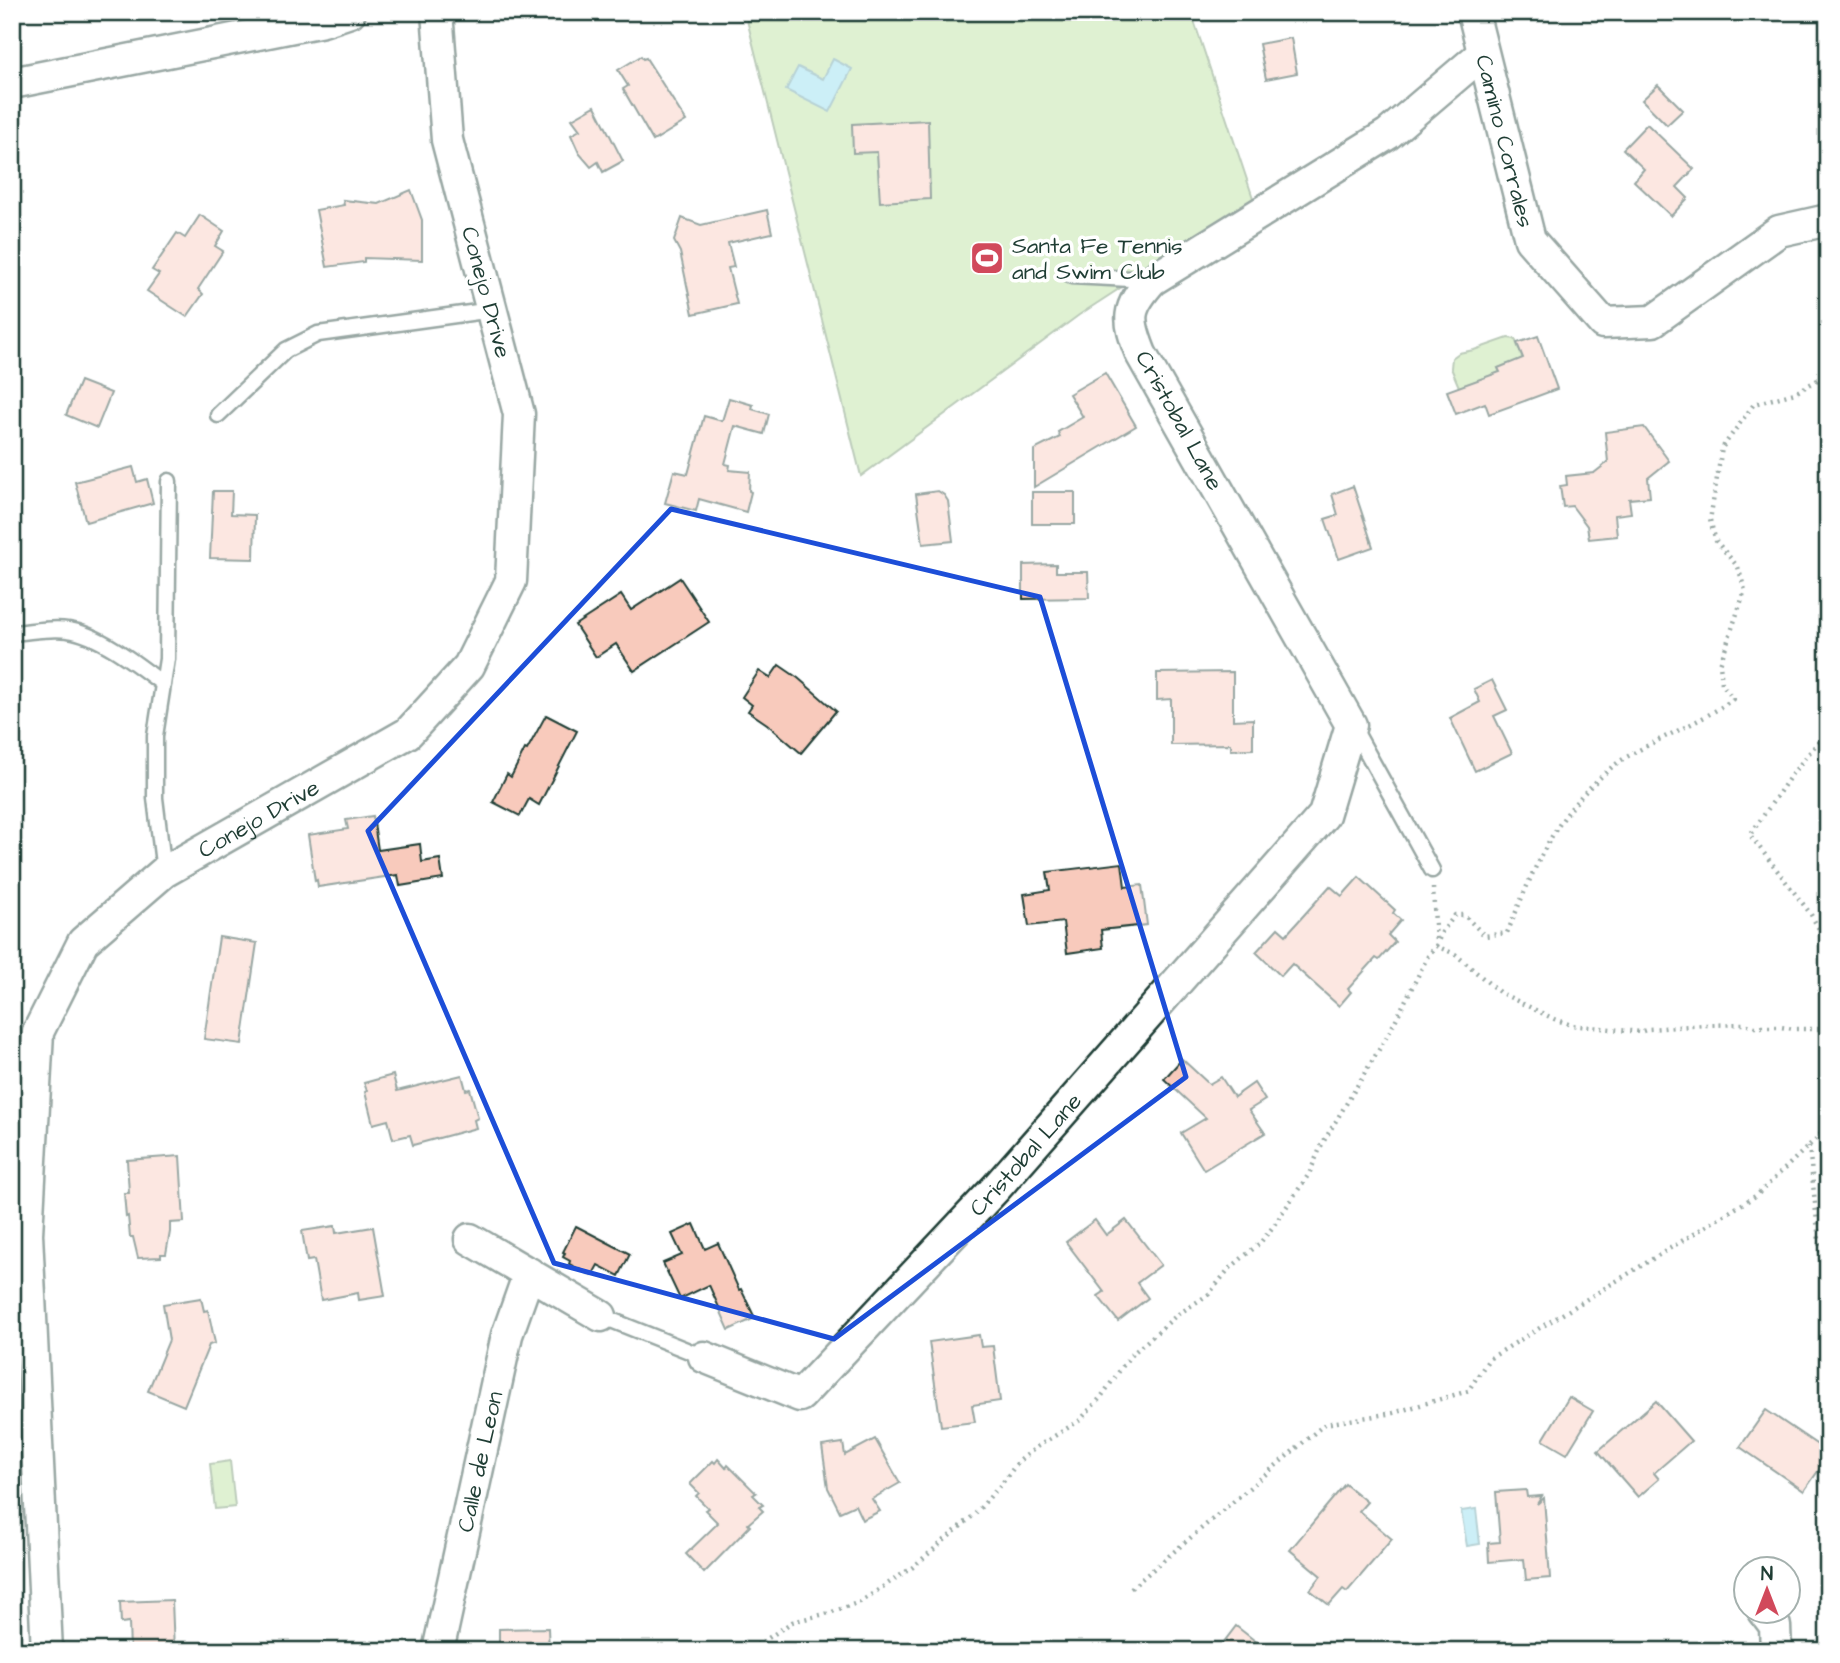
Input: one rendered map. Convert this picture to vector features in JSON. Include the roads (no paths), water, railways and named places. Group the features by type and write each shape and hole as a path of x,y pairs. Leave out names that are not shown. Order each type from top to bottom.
{"street":[{"path":"12,83 323,21 350,12"},
{"name":"Conejo Drive","path":"47,1651 20,1236 38,1032 83,942 164,872 408,733 470,666 511,581 519,414 447,140 437,12"},
{"name":"Camino Corrales","path":"1481,13 1482,54 1530,240 1603,323 1653,321 1779,231 1828,220"},
{"name":"Cristobal Lane","path":"704,1357 800,1396 996,1188 1324,815 1351,725 1141,354 1131,321 1132,307 1139,294 1152,280 1388,134 1482,54"},
{"path":"470,1239 601,1316"},
{"name":"Calle de Leon","path":"438,1651 507,1335 529,1273"},
{"path":"1773,1624 1776,1651"}],"lane":[{"path":"1071,276 1152,280"},
{"path":"218,415 286,350 318,334 492,310"},
{"path":"164,872 155,798 155,736 167,659 169,481"},
{"path":"12,633 68,630 99,640 163,684"},
{"name":"Cristobal Lane","path":"1351,725 1432,870"},
{"name":"Cristobal Lane","path":"601,1316 704,1357"}],"water":[{"path":"833,59 852,69 830,112 786,90 798,67 823,79"},
{"path":"1476,1509 1480,1544 1467,1546 1461,1511"}],"place":[{"name":"Santa Fe Tennis and Swim Club","path":"987,258"}]}
